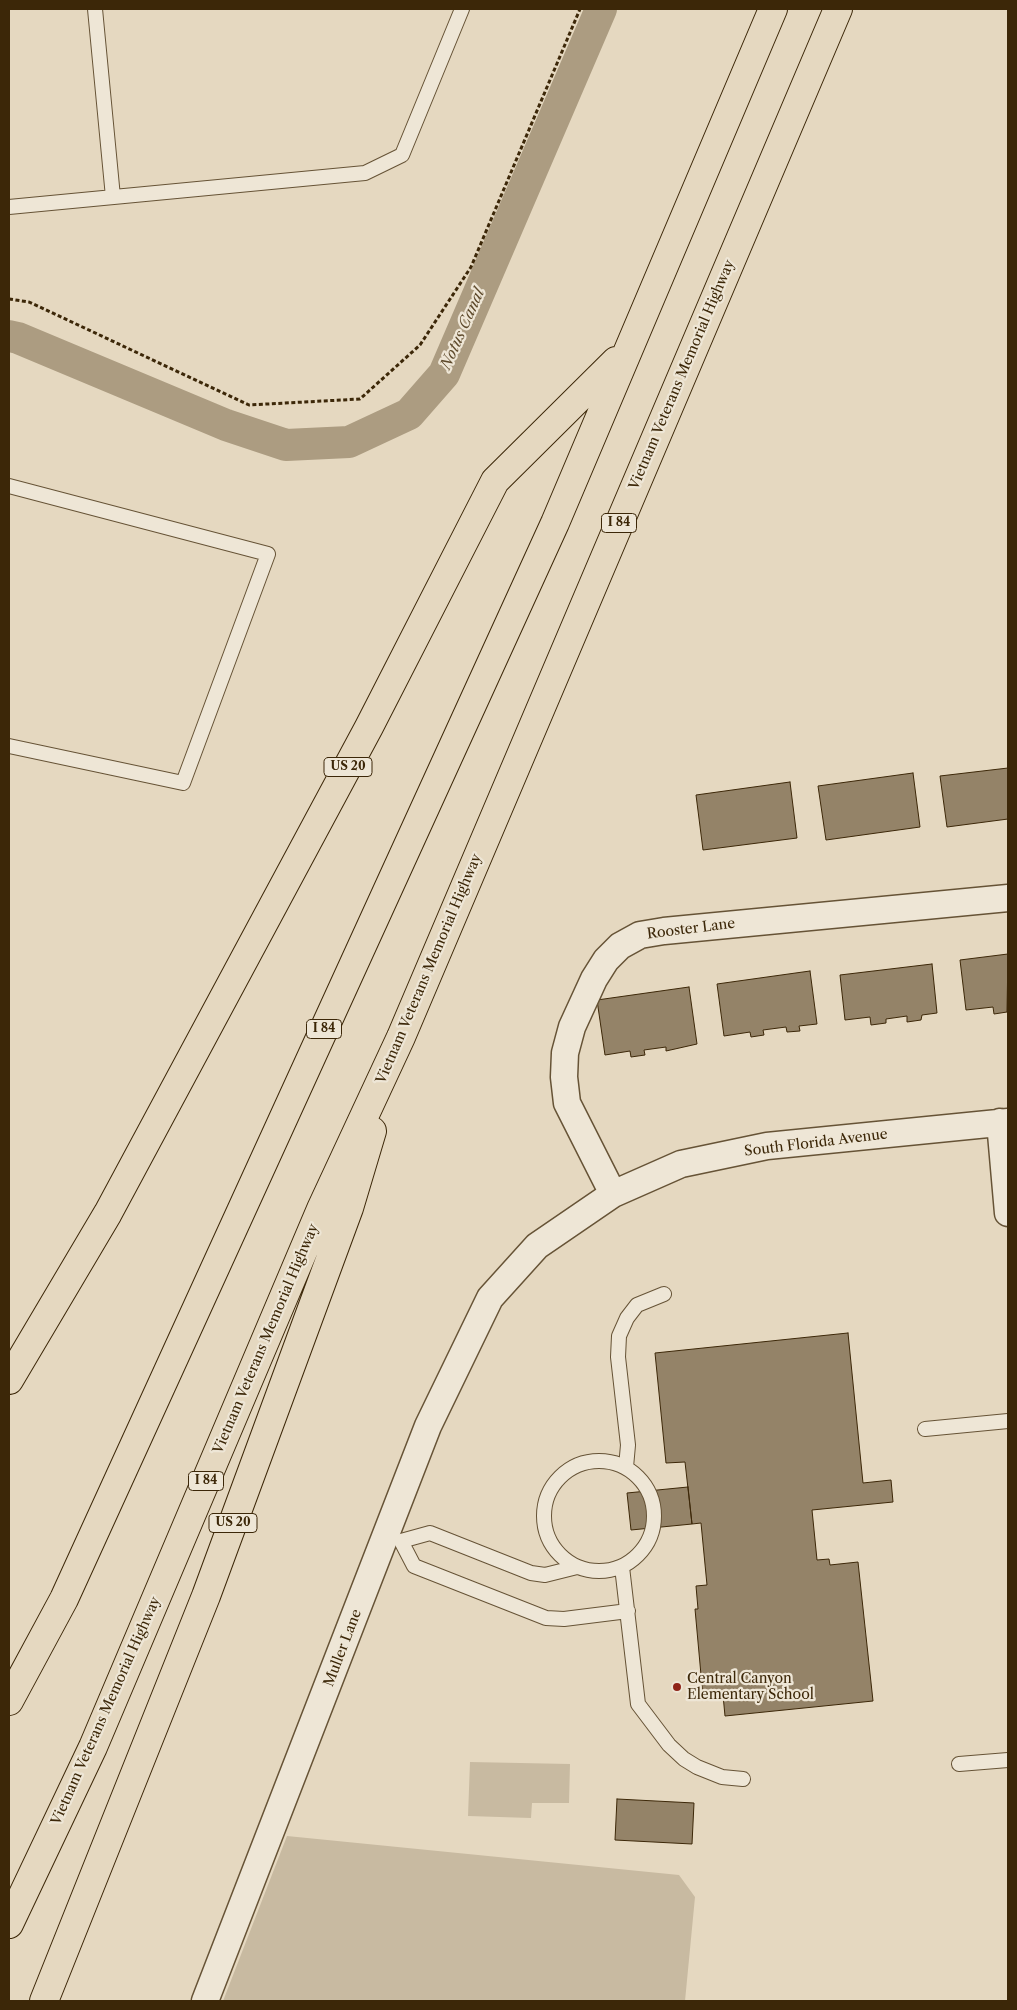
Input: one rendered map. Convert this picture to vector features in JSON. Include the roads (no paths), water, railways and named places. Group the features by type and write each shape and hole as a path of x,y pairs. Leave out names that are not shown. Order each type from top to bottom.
{"highway":[{"name":"I 84","path":"9,1700 68,1590 554,523 773,9"},
{"name":"Vietnam Veterans Memorial Highway","path":"9,1924 93,1747 321,1209 401,1037 838,9"},
{"name":"US 20","path":"9,1380 117,1196 369,727 496,481 626,351"},
{"name":"US 20","path":"44,2001 227,1541 349,1208 401,1037"}],"street":[{"name":"Rooster Lane","path":"613,1194 567,1103 564,1077 565,1053 572,1027 594,979 606,960 620,946 640,935 664,931 1008,898"},
{"name":"South Florida Avenue","path":"490,1298 538,1246 613,1194 680,1164 768,1146 1004,1122"},
{"path":"1004,1122 1008,1212"},
{"name":"Muller Lane","path":"205,2001 394,1538 428,1426 490,1298"}],"lane":[{"path":"95,9 113,197"},
{"path":"9,207 365,174 402,155 462,9"},
{"path":"9,486 268,554 183,783 9,746"},
{"path":"626,1467 628,1445 618,1357 620,1336 627,1318 637,1305 664,1294"},
{"path":"925,1429 1008,1421"},
{"path":"592,1461 609,1461 626,1467 640,1478 650,1493 655,1510 654,1527 648,1544 637,1557 622,1567 607,1571 592,1571 577,1567 562,1557 551,1543 545,1526 544,1508 550,1491 560,1477 574,1466 592,1461"},
{"path":"577,1567 545,1576 531,1573 430,1533 394,1538 414,1566 546,1618 564,1619 628,1611"},
{"path":"622,1567 638,1704 669,1745 696,1768 722,1777 743,1779"},
{"path":"959,1764 1008,1760"}],"waterway":[{"name":"Notus Canal","path":"9,336 18,338 226,425 286,445 349,442 409,414 444,374 601,9"}],"place":[{"name":"Central Canyon Elementary School","path":"677,1687"}]}
